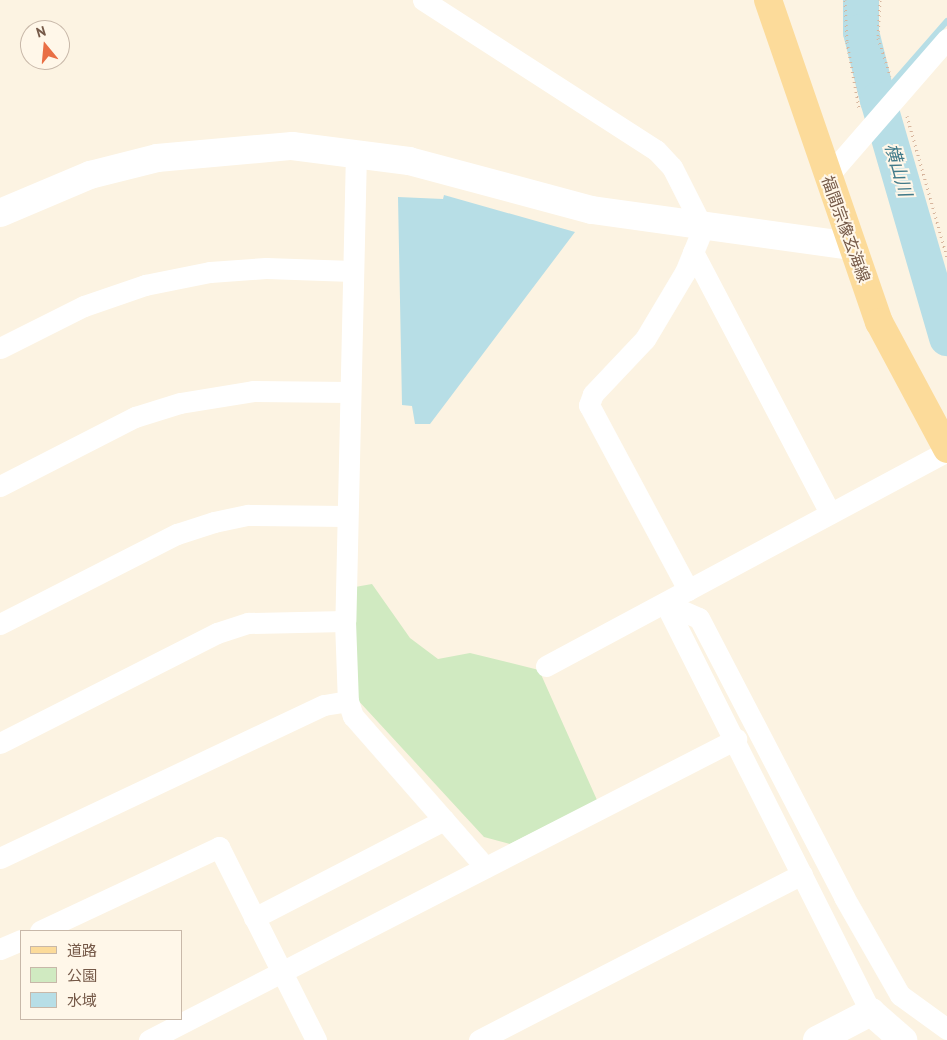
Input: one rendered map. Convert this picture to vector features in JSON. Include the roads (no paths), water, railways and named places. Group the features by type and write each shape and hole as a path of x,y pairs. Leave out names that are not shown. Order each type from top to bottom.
{"main road":[{"name":"福間宗像玄海線","path":"768,0 827,177 879,322 947,450"}],"street":[{"path":"423,0 656,150 672,167 698,240 830,513"},
{"path":"827,177 947,39"},
{"path":"0,213 90,175 157,158 292,146 356,152 409,161 698,240 852,246"},
{"path":"356,152 345,622 348,701 353,716 485,867"},
{"path":"688,590 589,405 592,394 645,339 698,240"},
{"path":"0,348 84,306 145,285 210,272 266,268 352,270"},
{"path":"0,486 135,417 180,403 254,391 350,392"},
{"path":"546,666 947,450"},
{"path":"0,624 177,534 214,522 248,515 347,516"},
{"path":"665,603 736,739 871,1012 903,1040"},
{"path":"665,603 699,618 844,897 900,995 947,1029"},
{"path":"0,743 217,633 248,622 345,622"},
{"path":"0,858 324,705 348,701"},
{"path":"148,1040 736,739"},
{"path":"254,918 444,820"},
{"path":"42,930 219,847 316,1040"},
{"path":"479,1040 802,874"},
{"path":"0,949 20,940"},
{"path":"817,1040 871,1012"}],"water":[{"path":"444,195 575,232 430,424 415,424 412,406 402,405 398,197 443,199"}],"waterway":[{"name":"横山川","path":"861,0 861,32 878,100 947,338"},
{"path":"878,100 947,21"}]}
